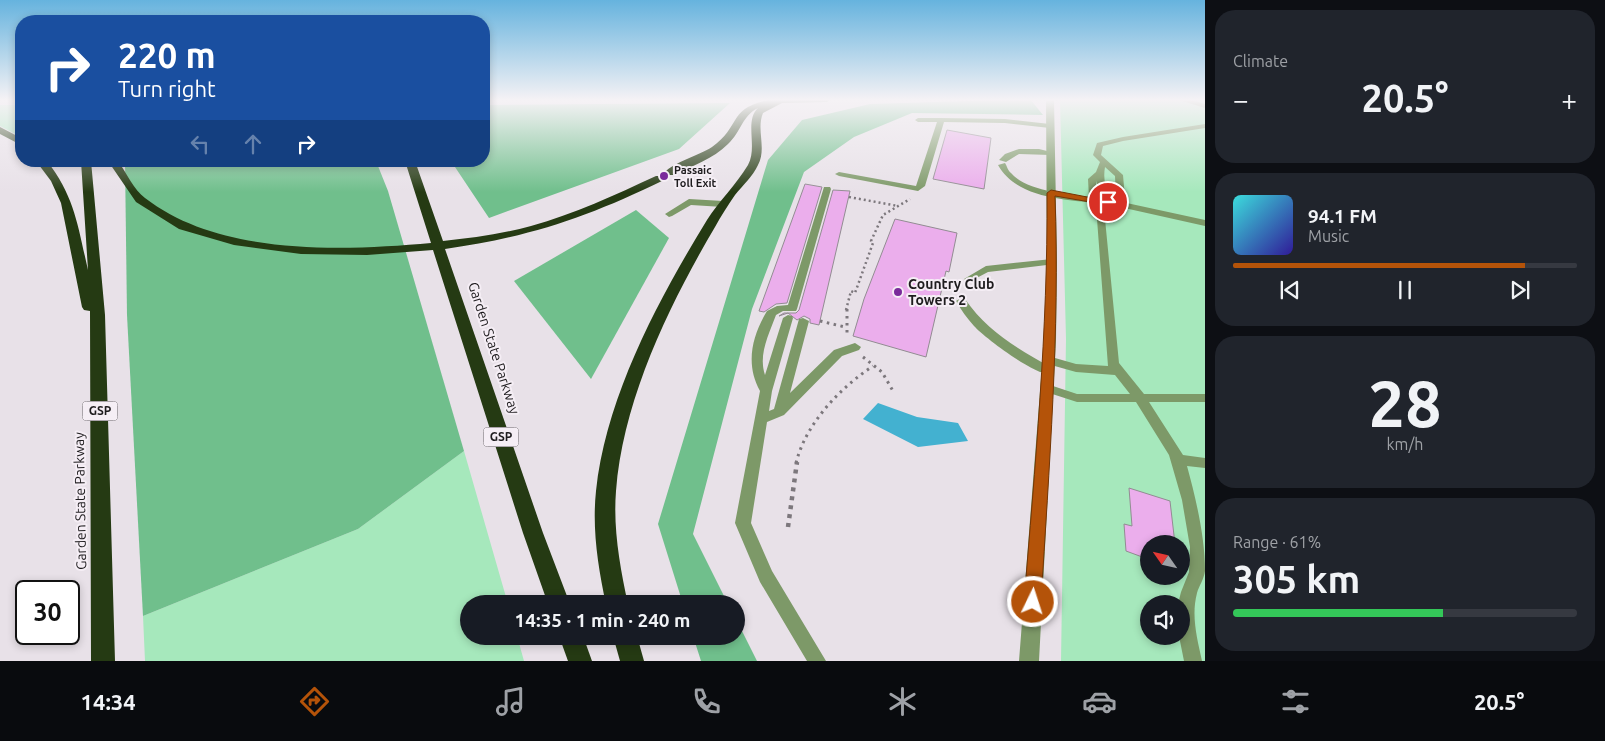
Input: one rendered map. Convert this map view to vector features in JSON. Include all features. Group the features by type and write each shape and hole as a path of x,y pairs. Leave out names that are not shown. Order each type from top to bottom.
{"highway":[{"path":"0,130 15,139"},
{"path":"116,167 127,189 148,207 176,222 210,235 246,243 338,252 402,250 504,236 552,223 593,208 664,176 723,144 735,130"},
{"path":"615,595 608,564 605,499 606,477 616,429 634,373 676,285 724,204 754,164 759,151 756,130"},
{"path":"46,167 59,185 67,203 98,346"},
{"name":"Garden State Parkway","path":"86,167 98,346 103,661"},
{"name":"Garden State Parkway","path":"412,167 533,533 556,595"},
{"path":"574,645 580,661"},
{"path":"628,645 632,661"}],"street":[{"path":"1029,661 1048,366 1052,262 1050,130"}],"lane":[{"path":"839,174 918,188 921,186 938,130"},
{"path":"1108,202 1119,201 1119,175 1097,155 1100,145 1110,141 1181,130"},
{"path":"1051,153 1026,151 1014,153 1002,163 1004,171 1013,181 1029,188 1108,202 1205,223"},
{"path":"1104,162 1099,168 1102,194 1108,202"},
{"path":"1093,200 1092,178 1100,176 1120,183"},
{"path":"766,391 759,380 756,360 771,313 781,308 792,308 827,189"},
{"path":"669,214 689,202 724,204"},
{"path":"1108,202 1101,219 1113,364 1141,398 1145,408 1179,460 1198,547 1197,572 1189,592 1186,608 1186,629 1193,661"},
{"path":"969,279 986,269 1052,262"},
{"path":"961,301 970,317 986,333 1006,348 1048,366 1118,371"},
{"path":"788,318 766,391 747,490 743,522 749,542 760,564 817,661"},
{"path":"779,412 803,321"},
{"path":"761,419 779,412 838,353 854,347"},
{"path":"1047,388 1077,398 1205,398"},
{"path":"1179,460 1205,463"}],"path":[{"path":"849,197 898,206"},
{"path":"893,391 882,372 873,366 854,347 847,337 845,327 851,292 855,293 873,243 870,241 883,215 911,198"},
{"path":"820,321 845,327"},
{"path":"788,527 797,463 805,441 846,387 861,373 873,366"}],"green space":[{"path":"490,130 700,130 679,149 489,218 455,167 490,167"},
{"path":"794,130 871,130 854,137 804,172 752,309 693,534 724,595 680,595 658,524 768,160"},
{"path":"1061,130 1205,130 1205,661 1061,661 1066,339"},
{"path":"125,167 378,167 388,191 464,451 358,529 143,616 127,315"},
{"path":"636,210 669,238 591,379 514,281"},
{"path":"464,451 505,595 460,595 460,645 520,645 524,661 145,661 143,616 358,529"},
{"path":"745,637 757,661 701,661 696,645 745,645"}],"water":[{"path":"878,403 917,417 958,423 968,441 918,447 863,419"}],"building":[{"path":"947,130 991,138 984,189 933,179"},
{"path":"805,184 822,187 787,303 776,304 764,312 759,311"},
{"path":"833,190 850,191 819,325 810,323 810,319 804,316 797,320 788,313 796,313 799,310"},
{"name":"Country Club Towers 2","path":"895,219 957,233 949,272 946,271 926,357 853,336 864,299"},
{"path":"1129,488 1170,501 1174,535 1140,535 1140,556 1126,551 1124,524 1132,526"}],"place":[{"name":"Passaic Toll Exit","path":"664,176"},
{"name":"Country Club Towers 2","path":"898,292"}],"route":[{"path":"1033,602 1050,340 1051,193 1108,202"}]}
